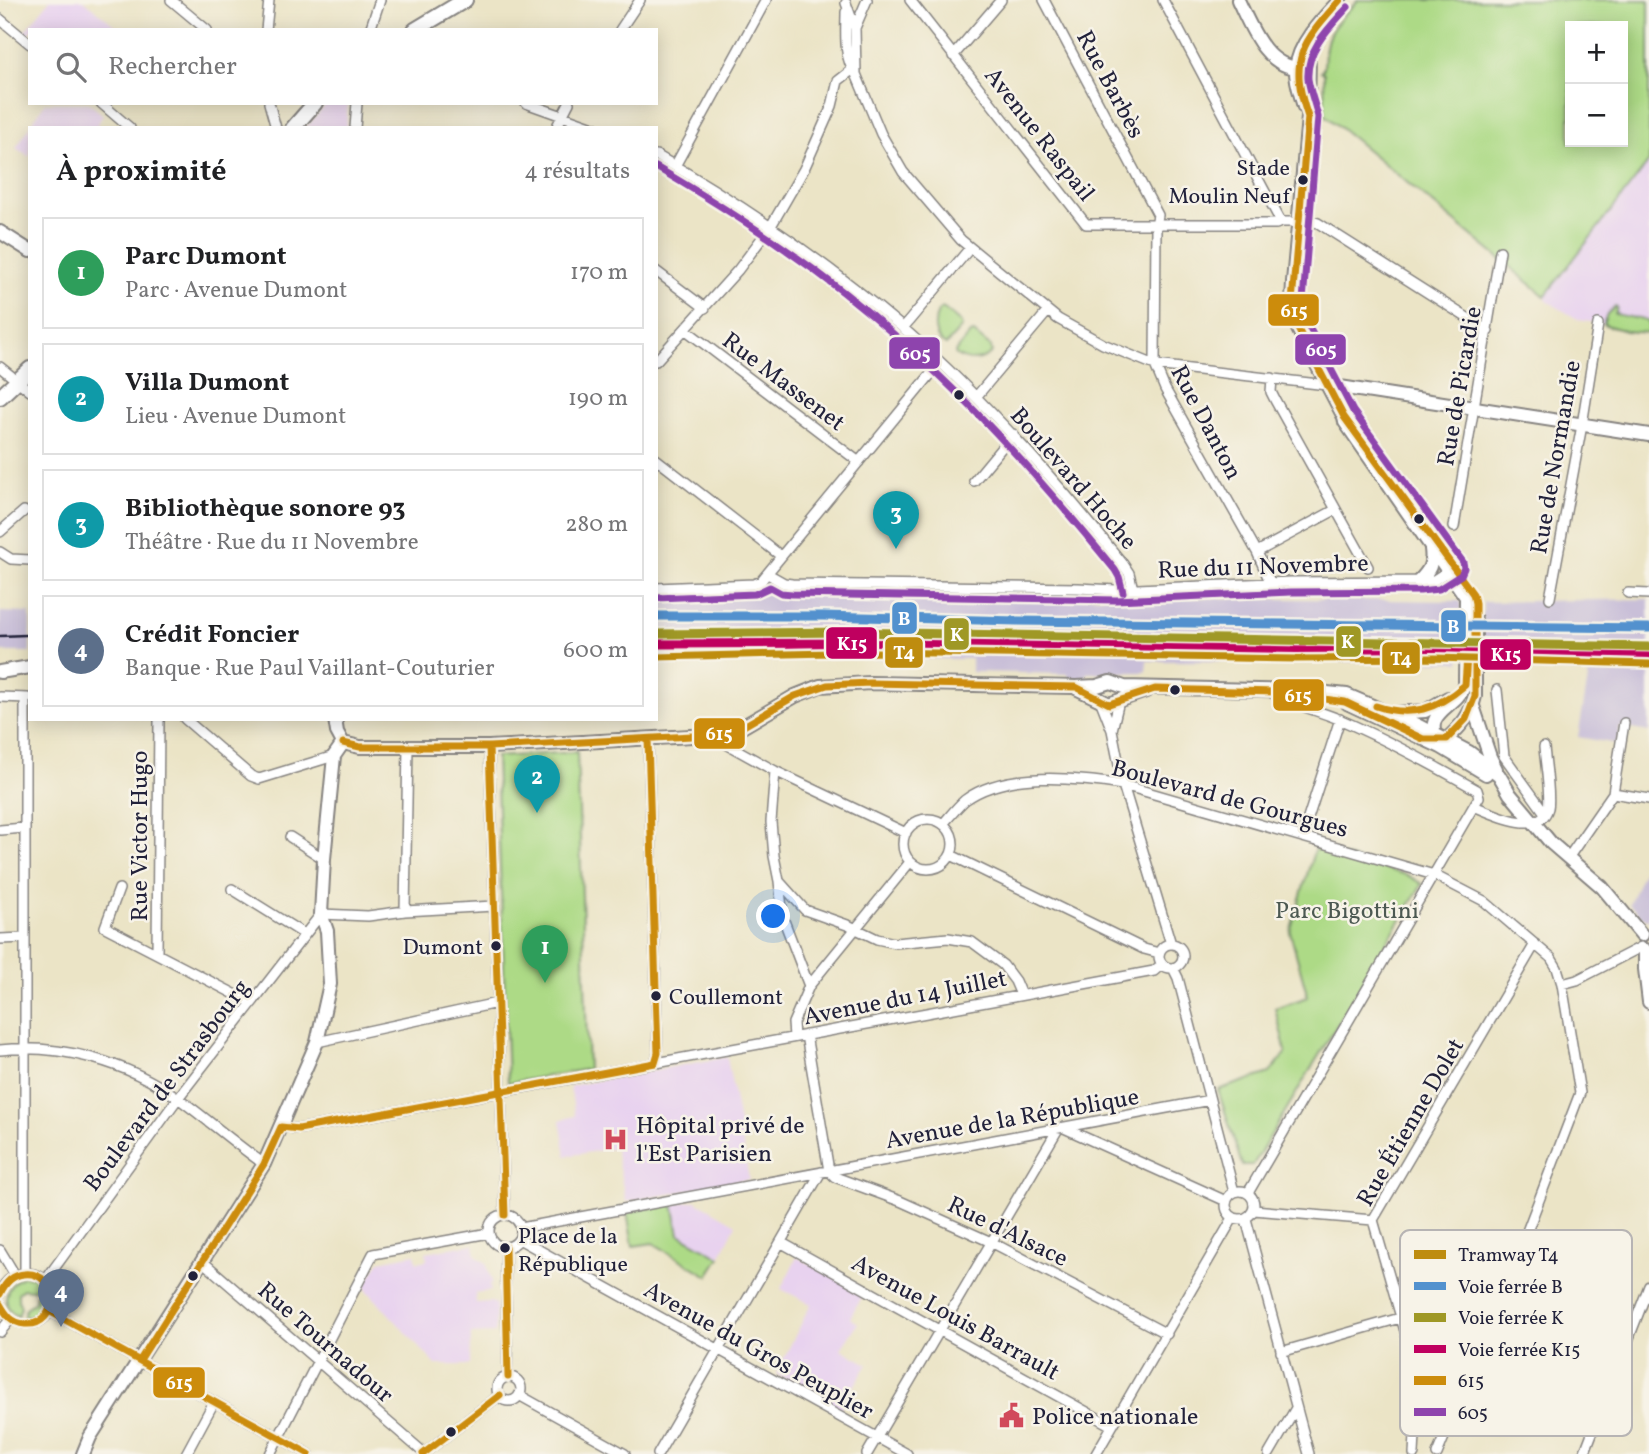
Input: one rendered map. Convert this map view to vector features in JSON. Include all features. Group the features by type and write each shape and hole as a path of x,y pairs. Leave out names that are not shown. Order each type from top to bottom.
{"main road":[{"path":"418,28 465,0"},
{"path":"295,126 313,105"},
{"path":"0,397 28,371"}],"street":[{"path":"171,0 204,28"},
{"path":"266,28 269,0"},
{"path":"371,28 380,0"},
{"path":"621,28 640,0"},
{"path":"675,166 766,0"},
{"name":"Avenue Raspail","path":"910,0 1086,224 1276,224 1299,220"},
{"path":"953,56 1001,0"},
{"name":"Rue Barbès","path":"1044,0 1158,215 1156,225"},
{"path":"1163,0 1281,222"},
{"path":"1238,0 1259,43 1281,64 1303,68"},
{"path":"1340,0 1315,29 1303,68 1308,117 1293,282 1294,315 1306,346 1345,422 1431,549 1470,589 1473,706 1490,758 1510,794"},
{"path":"846,2 855,9 865,3"},
{"path":"846,2 855,28 854,72"},
{"path":"846,2 847,52 881,134 903,172 926,202 970,248 1067,326 1155,365 1327,385 1649,435"},
{"path":"855,28 865,3"},
{"path":"0,19 28,42"},
{"path":"658,359 738,270 771,226 804,169 832,106 838,80 854,72"},
{"path":"103,105 128,126"},
{"path":"270,105 275,126"},
{"path":"355,126 357,105"},
{"path":"533,105 591,126"},
{"path":"557,126 568,105"},
{"name":"Boulevard Hoche","path":"658,156 771,226 903,328 976,397 1065,491 1123,564 1133,589"},
{"path":"1299,220 1318,223 1488,331"},
{"name":"Rue Danton","path":"1156,225 1155,365 1165,390 1257,552 1271,584"},
{"path":"0,232 28,250"},
{"path":"903,328 970,248"},
{"name":"Rue de Picardie","path":"1454,527 1500,251"},
{"path":"658,273 705,308"},
{"path":"976,397 1048,311"},
{"name":"Rue de Normandie","path":"1550,598 1598,324"},
{"name":"Rue Massenet","path":"686,330 859,462"},
{"path":"658,588 754,584 761,581 940,363"},
{"path":"0,367 28,389"},
{"path":"1272,378 1271,392 1368,567"},
{"path":"1342,413 1354,394 1362,391"},
{"path":"1342,413 1451,569"},
{"path":"974,481 1013,435"},
{"path":"658,461 781,556"},
{"path":"1257,552 1335,510"},
{"path":"0,532 24,511"},
{"path":"1419,581 1430,570 1433,562 1431,549"},
{"path":"0,552 11,559 28,560"},
{"name":"Rue du 11 Novembre","path":"768,574 784,583 792,584 1133,589 1419,581 1434,580 1451,569"},
{"path":"1628,593 1649,594"},
{"path":"0,672 28,667"},
{"path":"1436,739 1436,716 1462,692 1471,670"},
{"path":"1098,695 1110,682 1122,696"},
{"path":"335,721 343,743 360,747 489,747 730,732 795,696 820,686 870,683 1076,687 1098,695 1111,704 1122,696 1155,689 1307,691 1348,695 1392,713 1479,769 1510,794 1551,843 1602,887 1645,943 1649,1002"},
{"path":"1392,713 1425,711 1465,685"},
{"path":"1497,690 1504,756 1545,813"},
{"path":"1273,692 1345,702 1469,752 1499,775"},
{"path":"1248,1193 1479,797 1477,790 1339,719 1290,703 1273,692"},
{"path":"1098,695 1112,730 1123,785 1171,944"},
{"path":"1112,730 1122,696"},
{"path":"0,697 27,698 24,828 25,1049 20,1274"},
{"path":"1436,739 1464,723 1473,706"},
{"path":"1302,837 1339,719"},
{"name":"Rue Victor Hugo","path":"158,953 159,721"},
{"path":"187,721 251,776 259,779 334,756"},
{"path":"1568,858 1613,793 1624,723"},
{"path":"710,735 775,771 906,833"},
{"path":"648,739 657,1053 655,1063"},
{"path":"83,1454 90,1437 264,1164 317,1042 330,984 327,930 321,914 324,859 334,756 343,743"},
{"path":"405,911 408,747"},
{"path":"489,747 505,1215"},
{"path":"1474,806 1501,817 1534,822 1545,813 1548,807 1545,747"},
{"path":"775,771 771,822 783,918 809,986"},
{"name":"Boulevard de Gourgues","path":"943,824 965,800 989,787 1012,781 1098,781 1123,785 1433,875 1484,901 1551,958 1562,984 1580,1093 1528,1230"},
{"path":"1613,793 1649,799"},
{"path":"935,820 943,824 953,841 951,855 946,862 932,869 910,862 903,848 906,833 918,821 935,820"},
{"path":"0,830 24,828"},
{"path":"289,837 324,859"},
{"path":"951,855 1144,949 1159,953"},
{"path":"794,1037 793,1023 809,986 910,862"},
{"path":"779,881 805,910 877,939 895,943 948,938 972,942 1003,965 1021,995"},
{"path":"119,889 105,927 252,1003"},
{"path":"232,889 304,934"},
{"path":"321,914 368,916 494,906"},
{"name":"Boulevard de Strasbourg","path":"45,1281 178,1098 321,914"},
{"path":"0,939 25,938"},
{"path":"1562,984 1577,980 1645,943"},
{"path":"1159,953 1171,944 1178,947 1182,957 1179,964 1173,968"},
{"name":"Rue Étienne Dolet","path":"1400,1318 1373,1220 1535,944"},
{"path":"1159,953 1162,964 1173,968 1178,978 1234,1192"},
{"name":"Avenue du 14 Juillet","path":"281,1127 299,1129 502,1092 1154,971 1162,964"},
{"path":"317,1042 497,1003"},
{"path":"658,1454 825,1171 806,1035"},
{"path":"0,1050 25,1049 73,1054 109,1063 144,1077 178,1098 264,1164"},
{"name":"Avenue de la République","path":"521,1228 1210,1100"},
{"path":"867,1454 1061,1128 1226,1201"},
{"name":"Rue d'Alsace","path":"825,1171 991,1242 1167,1334"},
{"path":"1234,1192 1248,1193 1254,1201 1254,1210 1246,1219"},
{"path":"1234,1192 1226,1201 1227,1211 1233,1218 1246,1219"},
{"path":"1254,1210 1373,1220"},
{"path":"505,1215 513,1217 521,1228 519,1239 513,1245 505,1247 493,1242 489,1233 491,1223 505,1215"},
{"path":"1096,1454 1233,1218"},
{"path":"1246,1219 1309,1454"},
{"path":"270,1454 373,1254 489,1233"},
{"name":"Avenue du Gros Peuplier","path":"519,1239 907,1454"},
{"name":"Avenue Louis Barrault","path":"782,1243 1112,1426"},
{"path":"505,1247 508,1377"},
{"path":"0,1250 20,1274"},
{"name":"Rue Tournadour","path":"202,1261 424,1454"},
{"path":"0,1307 9,1320 20,1324 34,1324 49,1311 52,1295 45,1281 39,1276 20,1274 1,1287"},
{"path":"1632,1330 1649,1286"},
{"path":"49,1311 310,1454"},
{"path":"1281,1352 1400,1318"},
{"path":"0,1332 9,1320"},
{"path":"508,1377 519,1383 519,1395"},
{"path":"499,1395 498,1385 508,1377"},
{"path":"499,1395 510,1401 519,1395"},
{"path":"424,1454 499,1395"},
{"path":"519,1395 625,1454"},
{"path":"186,1454 214,1402"},
{"path":"1269,1454 1296,1408"},
{"name":"Rue Étienne Dolet","path":"1414,1454 1415,1436"},
{"name":"Boulevard de Gourgues","path":"1437,1454 1444,1436"},
{"path":"1584,1454 1591,1436"}],"shaded area":[{"path":"50,0 84,0 118,28 28,28 28,35 24,32"},
{"path":"44,105 91,105 103,115 96,126 30,126"},
{"path":"326,105 348,105 346,126 307,126"},
{"path":"28,129 28,156 16,148"},
{"path":"1649,162 1649,333 1625,331 1614,326 1579,320 1547,301 1545,296"},
{"path":"813,593 1461,601 1460,662 1147,661 1146,672 1087,673 1086,682 1069,682 1068,674 971,672 971,659 658,659 658,594"},
{"path":"1649,599 1649,732 1620,727 1617,744 1578,737 1589,673 1482,662 1483,602"},
{"path":"0,612 28,613 28,652 0,652"},
{"path":"1649,858 1649,920 1629,904"},
{"path":"727,1057 749,1179 626,1202 615,1148 566,1156 560,1120 575,1116 570,1086"},
{"path":"696,1201 736,1224 720,1257 679,1234 673,1204"},
{"path":"474,1244 476,1256 486,1263 493,1284 490,1285 491,1291 475,1293 476,1303 492,1302 496,1305 495,1333 471,1334 470,1365 436,1365 364,1287 380,1261 415,1254 417,1262 427,1260 426,1252"},
{"path":"797,1257 863,1293 850,1318 858,1323 841,1349 868,1364 839,1410 776,1374 811,1304 781,1289"}],"green space":[{"name":"Stade Moulin Neuf","path":"1358,0 1649,0 1649,162 1545,296 1325,115 1324,73 1321,71 1324,68 1326,45 1337,24"},
{"path":"1615,307 1615,314 1649,321 1649,333 1625,331 1603,324 1607,314"},
{"path":"943,308 961,323 962,327 946,345 935,330 936,316"},
{"path":"974,333 991,347 992,352 974,360 956,355 955,352 970,334"},
{"path":"577,752 588,1069 508,1083 496,757"},
{"name":"Parc Bigottini","path":"1315,848 1407,875 1422,884 1253,1165 1242,1165 1218,1090 1270,1073 1286,1052 1275,1008 1308,997 1290,932"},
{"path":"673,1204 679,1234 720,1257 708,1276 653,1243 633,1246 627,1212"},
{"path":"22,1277 32,1277 41,1282 33,1290 23,1289 18,1293 21,1307 18,1317 8,1307 6,1296 11,1286"},
{"path":"44,1285 47,1298 44,1309 36,1317 23,1319 26,1308 35,1302 36,1295"}],"railway":[{"path":"0,636 26,635"}],"tram line":[{"name":"T4","path":"658,657 875,652 1296,659 1435,658 1649,664"}],"rail line":[{"name":"B","path":"658,616 1649,628"},
{"name":"K","path":"658,634 846,632 1649,647"},
{"name":"K15","path":"658,644 846,643 1649,657"}],"transit line":[{"name":"615","path":"343,743 360,747 489,747 710,735 742,727 795,696 827,685 870,683 1076,687 1109,704 1155,689 1276,692 1345,702 1423,739 1447,739 1466,719 1475,696 1473,594 1344,417 1298,329 1292,302 1308,117 1302,97 1299,66 1302,53 1316,28 1340,0"},
{"name":"605","path":"658,598 755,594 770,587 781,593 792,594 1116,600 1291,592 1420,591 1439,589 1461,575 1463,562 1353,411 1308,325 1303,301 1318,117 1309,84 1308,68 1315,48 1348,7"},
{"name":"605","path":"658,168 812,268 928,365 1011,449 1064,509 1115,570 1123,592"},
{"name":"615","path":"1376,706 1389,710 1412,711 1444,700 1465,685 1467,656"},
{"name":"615","path":"140,1360 264,1164 281,1127 299,1129 655,1063 658,1053 648,739"},
{"name":"615","path":"489,747 505,1215"},
{"name":"615","path":"505,1247 508,1377"},
{"name":"615","path":"0,1294 9,1280 16,1276 36,1275 44,1281 51,1299 45,1317 37,1323 16,1322 0,1304"},
{"name":"615","path":"49,1311 309,1454"},
{"name":"615","path":"423,1454 500,1395"}],"place":[{"name":"Stade Moulin Neuf","path":"1303,180"},
{"name":"Bibliothèque sonore 93","path":"896,549"},
{"name":"Villa Dumont","path":"537,813"},
{"name":"Dumont","path":"496,946"},
{"name":"Parc Dumont","path":"545,983"},
{"name":"Coullemont","path":"656,996"},
{"name":"Hôpital privé de l'Est Parisien","path":"616,1139"},
{"name":"Place de la République","path":"505,1248"},
{"name":"Crédit Foncier","path":"61,1327"},
{"name":"Police nationale","path":"1012,1416"}]}
